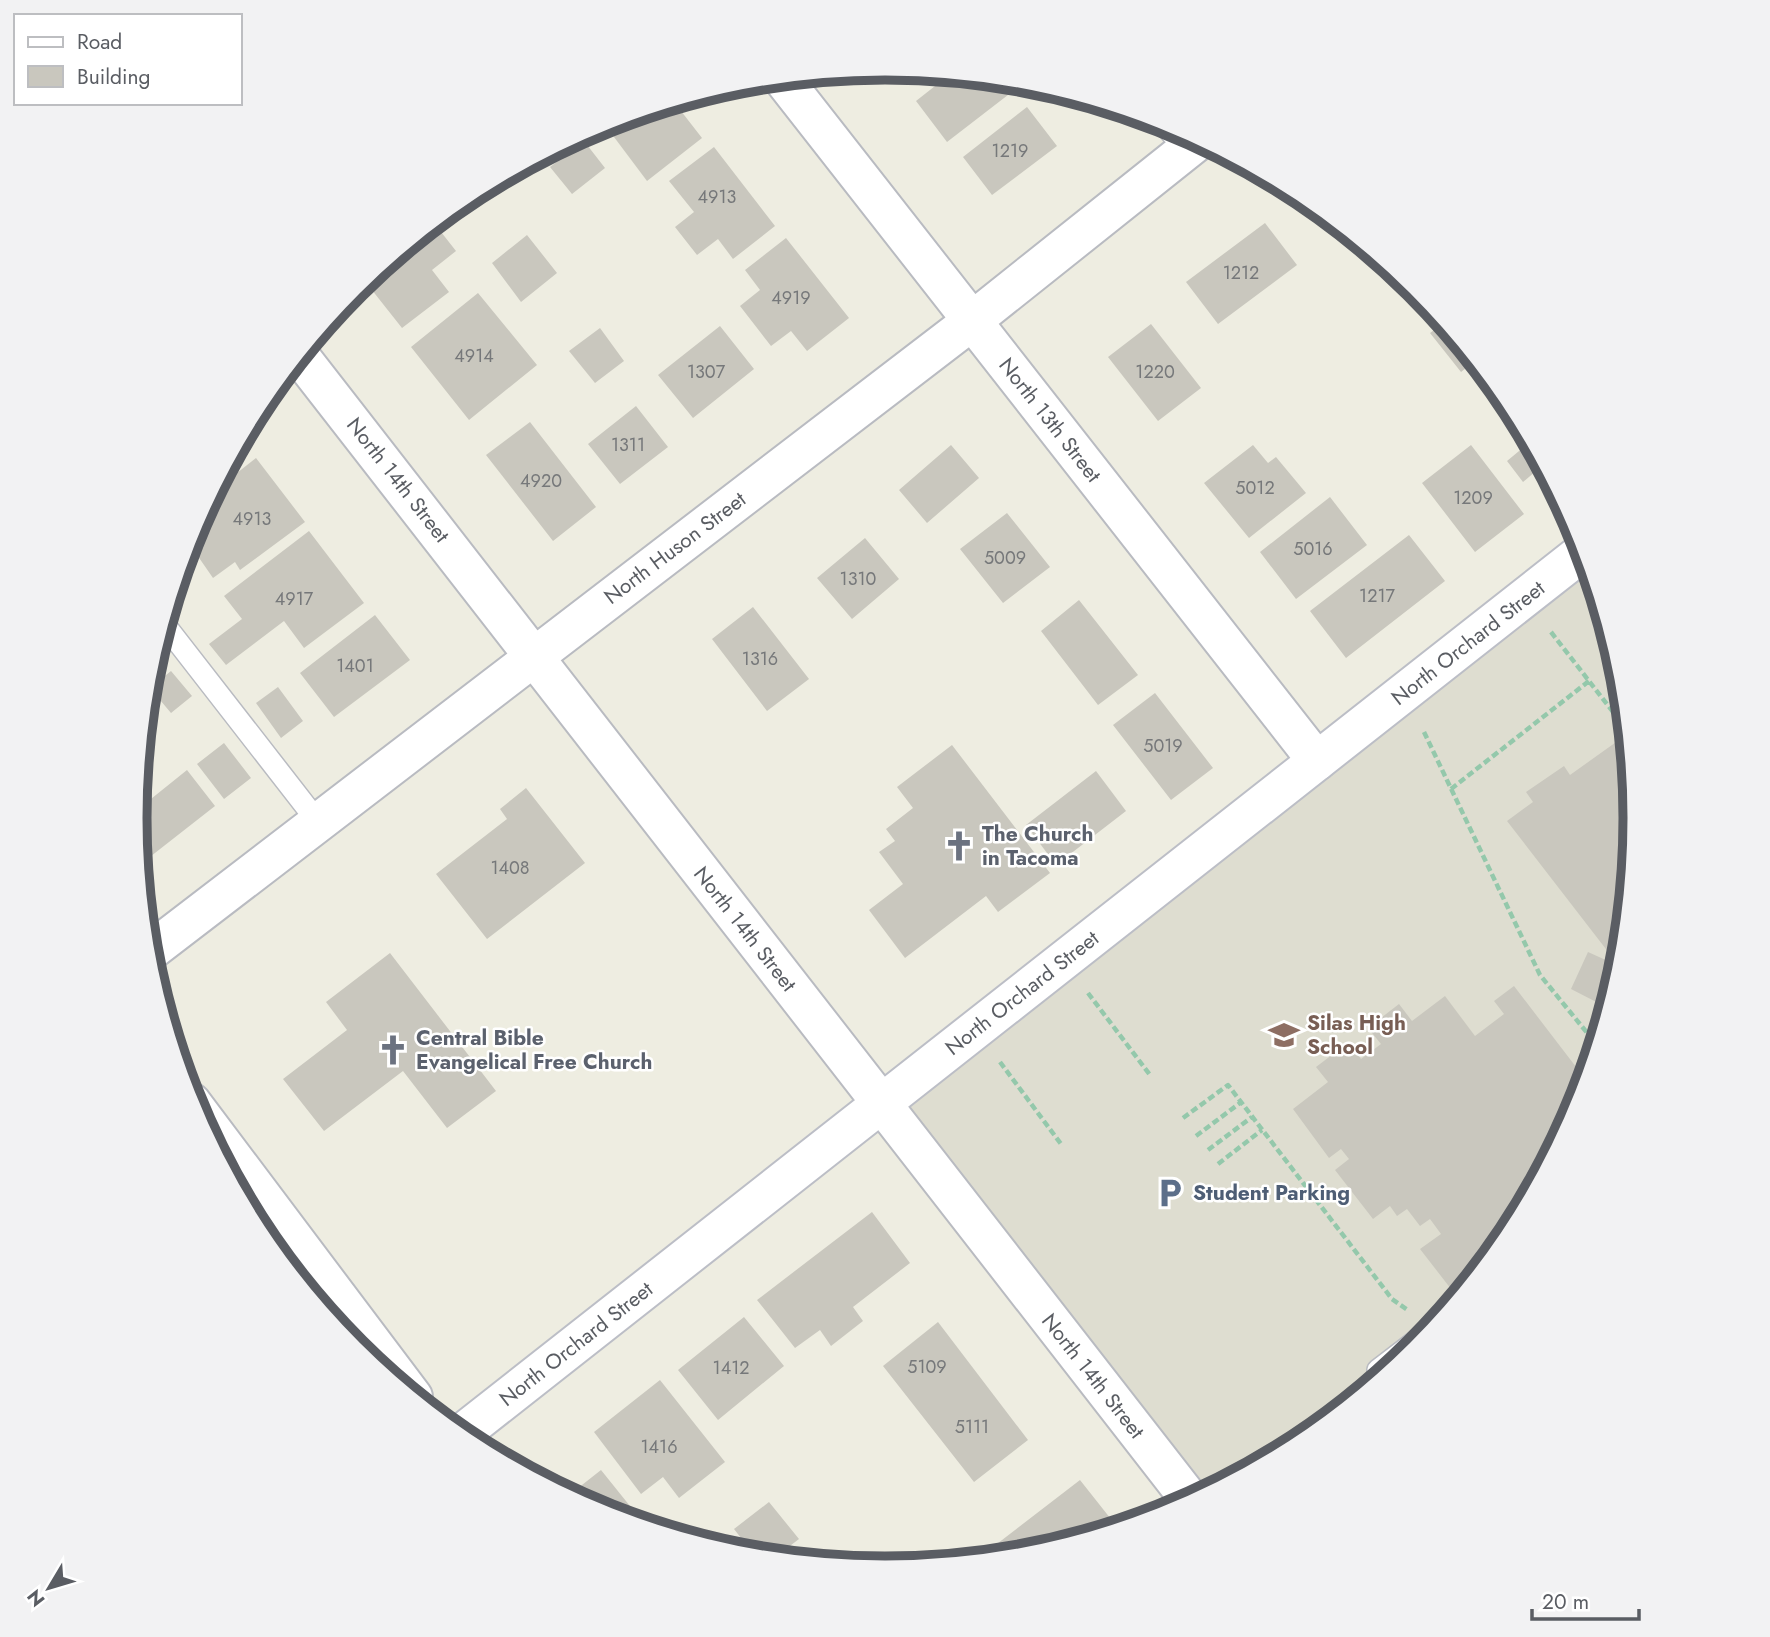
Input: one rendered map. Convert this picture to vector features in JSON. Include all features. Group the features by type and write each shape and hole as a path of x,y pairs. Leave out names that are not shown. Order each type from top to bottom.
{"street":[{"name":"North 13th Street","path":"789,87 1317,761"},
{"name":"North Huson Street","path":"158,945 972,321 1178,142"},
{"name":"North 14th Street","path":"305,363 1184,1492"},
{"name":"North Orchard Street","path":"470,1428 1317,761 1578,565"},
{"path":"222,1144 387,1363"}],"lane":[{"path":"171,633 318,822"}],"path":[{"path":"1551,632 1616,718"},
{"path":"1451,789 1589,681"},
{"path":"1424,732 1539,975 1590,1036"},
{"path":"1088,993 1150,1075"},
{"path":"1000,1062 1061,1144"},
{"path":"1183,1118 1228,1085 1392,1299 1411,1313"},
{"path":"1196,1136 1240,1102"},
{"path":"1208,1150 1252,1116"},
{"path":"1218,1164 1262,1129"}],"shaded area":[{"name":"Silas High School","path":"1575,558 1598,627 1609,675 1621,770 1623,818 1617,915 1598,1010 1567,1101 1547,1145 1499,1229 1440,1305 1407,1340 1334,1404 1254,1458 1184,1492 880,1105"}],"building":[{"path":"939,83 1012,92 947,142 916,101"},
{"path":"1027,107 1057,146 992,195 963,157"},
{"path":"680,110 702,138 647,181 612,134"},
{"path":"587,144 605,168 572,194 550,167 569,152"},
{"path":"714,147 775,226 733,259 718,239 697,255 675,227 694,212 669,181"},
{"path":"1265,223 1297,265 1218,324 1186,282"},
{"path":"440,230 456,251 432,270 449,292 402,328 371,289"},
{"path":"527,235 557,273 521,302 492,263"},
{"path":"786,238 849,318 807,351 791,331 771,346 740,306 760,290 745,270"},
{"path":"478,293 537,365 469,420 411,347"},
{"path":"1151,324 1201,388 1158,421 1108,357"},
{"path":"720,326 754,369 693,418 658,375"},
{"path":"600,328 624,361 595,383 569,351"},
{"path":"1437,328 1468,367 1461,372 1430,333"},
{"path":"636,406 668,447 620,484 588,444"},
{"path":"530,422 596,507 553,541 486,455"},
{"path":"951,445 979,478 927,523 899,490"},
{"path":"1253,445 1268,463 1276,457 1306,493 1249,538 1204,483"},
{"path":"1471,445 1524,514 1475,552 1422,483"},
{"path":"1523,448 1536,471 1523,482 1507,461"},
{"path":"256,458 305,522 240,570 235,562 213,578 196,554 230,478"},
{"path":"1330,497 1367,545 1296,599 1260,552"},
{"path":"1007,513 1050,567 1003,603 960,549"},
{"path":"309,531 364,603 304,648 284,621 226,665 209,644 242,619 224,596"},
{"path":"1409,535 1445,581 1346,658 1310,611"},
{"path":"865,538 899,579 852,619 817,578"},
{"path":"1079,600 1138,675 1098,705 1041,631"},
{"path":"753,607 809,679 767,711 712,639"},
{"path":"375,615 410,660 334,717 300,673"},
{"path":"171,671 192,696 171,713 157,697 160,680"},
{"path":"278,687 303,721 281,738 256,703"},
{"path":"1155,693 1213,768 1171,800 1113,725"},
{"path":"1619,740 1623,818 1617,915 1610,955 1507,821 1533,802 1526,792 1564,766 1570,775"},
{"path":"224,743 251,778 224,799 197,764"},
{"name":"The Church in Tacoma","path":"952,745 1050,873 998,912 986,896 905,958 869,910 903,884 879,852 895,841 886,829 913,808 897,787"},
{"path":"187,770 215,806 149,858 148,802"},
{"path":"1096,771 1126,811 1056,865 1026,825"},
{"path":"526,788 585,863 487,939 436,874 507,819 500,809"},
{"path":"1588,952 1609,962 1599,1004 1571,989"},
{"name":"Central Bible Evangelical Free Church","path":"390,953 496,1091 447,1128 403,1071 324,1131 283,1079 347,1030 326,1002"},
{"path":"1514,986 1579,1070 1547,1145 1524,1188 1499,1229 1452,1290 1420,1249 1441,1234 1430,1219 1420,1226 1407,1209 1397,1216 1390,1206 1373,1219 1335,1170 1349,1159 1341,1149 1329,1158 1293,1109 1328,1082 1316,1067 1349,1042 1361,1059 1381,1044 1368,1028 1399,1004 1412,1021 1445,996 1475,1036 1504,1014 1494,1001"},
{"path":"872,1212 910,1263 853,1307 863,1321 831,1346 820,1330 795,1348 757,1300"},
{"path":"744,1317 784,1366 718,1420 678,1370"},
{"path":"938,1322 1028,1440 974,1482 883,1366"},
{"path":"660,1380 725,1462 679,1498 663,1477 641,1494 594,1432"},
{"path":"601,1470 635,1512 603,1500 578,1488"},
{"path":"1080,1480 1112,1520 1029,1542 991,1548"},
{"path":"769,1502 799,1539 785,1549 745,1543 734,1529"}],"place":[{"name":"The Church in Tacoma","path":"959,846"},
{"name":"Silas High School","path":"1284,1035"},
{"name":"Central Bible Evangelical Free Church","path":"393,1050"},
{"name":"Student Parking","path":"1170,1193"}]}
